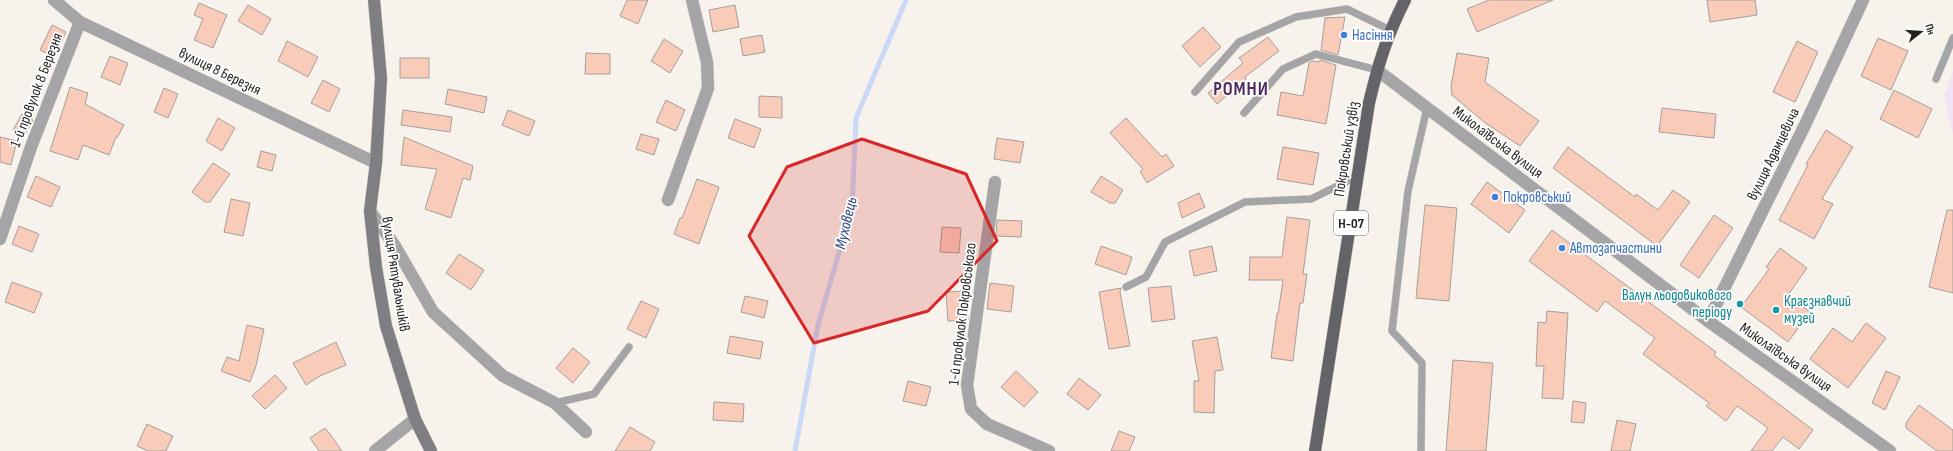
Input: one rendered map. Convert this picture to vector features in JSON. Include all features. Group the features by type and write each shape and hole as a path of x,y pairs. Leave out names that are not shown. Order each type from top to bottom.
{"main road":[{"name":"вулиця Рятувальників","path":"374,0 381,78 376,163 370,211 376,267 386,326 415,419 431,451"},
{"name":"Покровський узвіз","path":"1315,451 1370,102 1377,70 1390,30 1405,0"}],"street":[{"name":"вулиця 8 Березня","path":"54,0 80,22 376,163"},
{"path":"668,200 708,88 707,62 692,0"},
{"name":"вулиця Адамцевича","path":"1708,321 1805,124 1863,0"},
{"name":"1-й провулок 8 Березня","path":"0,239 31,147 80,22"},
{"name":"Миколаївська вулиця","path":"1377,70 1708,321 1890,451"},
{"name":"1-й провулок Покровського","path":"995,182 967,385 971,409 987,424 1049,451"},
{"path":"370,211 395,246 433,312 503,376 555,403 586,432"},
{"path":"375,451 415,419"}],"lane":[{"path":"1195,92 1240,42 1296,17 1347,9 1390,30"},
{"path":"1936,79 1953,38"},
{"path":"1244,113 1283,69 1316,54 1377,70"},
{"path":"1421,451 1422,363 1392,331 1408,191 1427,108"},
{"path":"1126,287 1146,277 1165,242 1245,202 1311,199 1358,176"},
{"path":"555,403 594,394 629,347"}],"highlighted area":[{"path":"862,139 966,174 997,241 928,311 814,343 749,236 787,167"}],"shaded area":[{"path":"1953,71 1953,136 1944,96"}],"building":[{"path":"627,0 648,0 638,24 620,16"},
{"path":"1489,0 1553,0 1477,32 1467,9"},
{"path":"1707,0 1755,0 1757,15 1710,22"},
{"path":"199,3 227,15 213,48 194,40 203,19 194,15"},
{"path":"248,5 271,19 262,35 238,21"},
{"path":"735,5 739,27 713,32 709,10"},
{"path":"1345,17 1338,55 1321,50 1325,18"},
{"path":"52,25 66,32 54,57 40,50"},
{"path":"1203,27 1221,47 1200,67 1182,46"},
{"path":"762,35 765,52 743,56 740,39"},
{"path":"1268,37 1279,51 1245,77 1246,79 1217,104 1208,93 1243,63 1239,58"},
{"path":"1878,38 1908,51 1891,90 1861,76"},
{"path":"664,39 683,51 670,73 651,61"},
{"path":"287,41 318,57 308,77 278,61"},
{"path":"1797,41 1818,52 1795,102 1773,92"},
{"path":"586,53 610,54 610,74 585,74"},
{"path":"1457,53 1489,58 1485,82 1539,121 1520,146 1484,122 1452,95 1451,86"},
{"path":"110,56 128,63 120,85 101,77"},
{"path":"400,58 429,58 429,78 400,78"},
{"path":"1320,60 1336,65 1326,124 1277,115 1281,92 1303,96 1309,63 1313,61 1319,62"},
{"path":"323,80 340,89 329,112 311,103"},
{"path":"70,87 88,93 85,104 124,125 117,138 116,137 109,155 83,145 78,160 50,151"},
{"path":"164,88 178,94 168,118 154,112"},
{"path":"448,89 487,97 484,113 445,104"},
{"path":"1894,90 1932,109 1918,138 1880,119"},
{"path":"759,96 782,97 782,118 759,117"},
{"path":"666,100 685,110 676,131 656,122"},
{"path":"1662,108 1716,114 1714,138 1659,132"},
{"path":"403,110 452,117 450,132 401,125"},
{"path":"508,110 535,121 529,136 502,125"},
{"path":"22,114 33,120 24,136 13,130"},
{"path":"218,118 235,128 222,151 206,141"},
{"path":"1126,118 1162,157 1166,154 1174,166 1147,183 1140,171 1143,169 1110,133"},
{"path":"735,119 761,129 754,148 728,138"},
{"path":"1826,130 1853,147 1822,199 1833,204 1814,239 1779,220 1808,165 1806,164"},
{"path":"641,134 659,139 654,155 636,149"},
{"path":"0,137 17,141 11,165 0,162"},
{"path":"404,137 473,166 470,180 463,178 451,218 425,209 437,169 401,165"},
{"path":"997,138 1024,142 1020,163 994,159"},
{"path":"1283,147 1319,153 1313,185 1277,179"},
{"path":"1568,147 1635,197 1636,194 1658,210 1673,190 1690,202 1657,246 1553,168"},
{"path":"261,151 276,155 272,171 257,167"},
{"path":"213,163 230,174 210,202 205,202 192,192"},
{"path":"36,176 60,187 51,207 27,197"},
{"path":"1101,176 1123,190 1115,203 1110,203 1091,192"},
{"path":"697,179 719,187 699,244 674,234 680,218 682,218"},
{"path":"1487,182 1525,210 1509,233 1471,204"},
{"path":"1199,193 1205,207 1182,218 1178,203"},
{"path":"231,199 250,203 243,236 224,232"},
{"path":"1425,205 1457,208 1449,301 1416,298"},
{"path":"1947,210 1953,210 1953,293 1929,287"},
{"path":"1714,215 1733,228 1699,278 1680,265"},
{"path":"1287,217 1310,220 1303,274 1307,274 1303,303 1300,303 1293,361 1271,358 1283,280 1249,280 1250,257 1282,257"},
{"path":"997,220 1022,221 1021,237 996,236"},
{"path":"19,226 39,234 32,252 12,244"},
{"path":"942,227 961,228 959,253 940,252"},
{"path":"1552,230 1716,352 1714,355 1813,430 1799,449 1783,437 1772,451 1751,451 1768,428 1737,406 1726,421 1706,406 1709,403 1643,354 1655,338 1605,301 1597,312 1529,261"},
{"path":"1101,246 1132,257 1126,275 1095,264"},
{"path":"1212,246 1217,271 1194,276 1189,251"},
{"name":"Краєзнавчий музей","path":"1780,248 1807,268 1788,295 1810,312 1788,342 1741,307 1769,269 1766,267"},
{"path":"459,254 484,270 471,290 446,273"},
{"path":"12,282 42,293 34,313 5,302"},
{"path":"990,283 1014,286 1011,312 987,309"},
{"path":"1171,286 1175,319 1152,322 1148,288"},
{"path":"1121,288 1120,292 1130,346 1109,349 1099,292"},
{"path":"966,291 968,320 948,321 946,292"},
{"path":"745,296 768,301 764,318 741,312"},
{"path":"641,301 659,309 646,338 627,329"},
{"path":"1547,311 1568,313 1563,399 1542,398 1544,366 1536,366 1538,322 1546,323"},
{"path":"1866,323 1886,338 1848,388 1810,359 1833,328 1852,342"},
{"path":"247,325 264,329 256,366 250,382 221,371 227,357 239,361"},
{"path":"730,336 763,342 760,359 727,353"},
{"path":"1217,337 1223,370 1215,371 1214,413 1194,412 1194,381 1199,381 1192,341"},
{"path":"336,342 346,365 320,376 306,385 293,363"},
{"path":"573,348 590,362 573,383 556,368"},
{"path":"1453,360 1493,363 1486,451 1446,451"},
{"path":"1016,371 1038,392 1024,407 1001,387"},
{"path":"1886,371 1900,377 1885,410 1872,403"},
{"path":"275,375 287,388 265,409 252,396"},
{"path":"1079,378 1101,395 1088,410 1067,394"},
{"path":"908,381 931,387 926,406 903,401"},
{"path":"1573,401 1586,403 1584,423 1571,422"},
{"path":"714,402 744,404 743,422 713,420"},
{"path":"1919,405 1953,430 1953,451 1937,451 1906,428 1906,423"},
{"path":"1617,420 1636,424 1630,451 1611,451"},
{"path":"147,424 173,436 166,451 148,451 137,446"},
{"path":"630,427 655,442 650,451 615,451"},
{"path":"325,428 342,451 319,451 310,438"},
{"path":"1119,431 1135,437 1129,451 1111,451"}],"waterway":[{"name":"Муховець","path":"795,451 818,325 852,208 856,118 906,0"}],"place":[{"name":"Насіння","path":"1344,35"},
{"name":"Покровський","path":"1495,197"},
{"name":"Автозапчастини","path":"1562,248"},
{"name":"Валун льодовикового періоду","path":"1740,304"},
{"name":"Краєзнавчий музей","path":"1776,310"}],"district":[{"name":"РОМНИ","path":"1241,88"}]}
